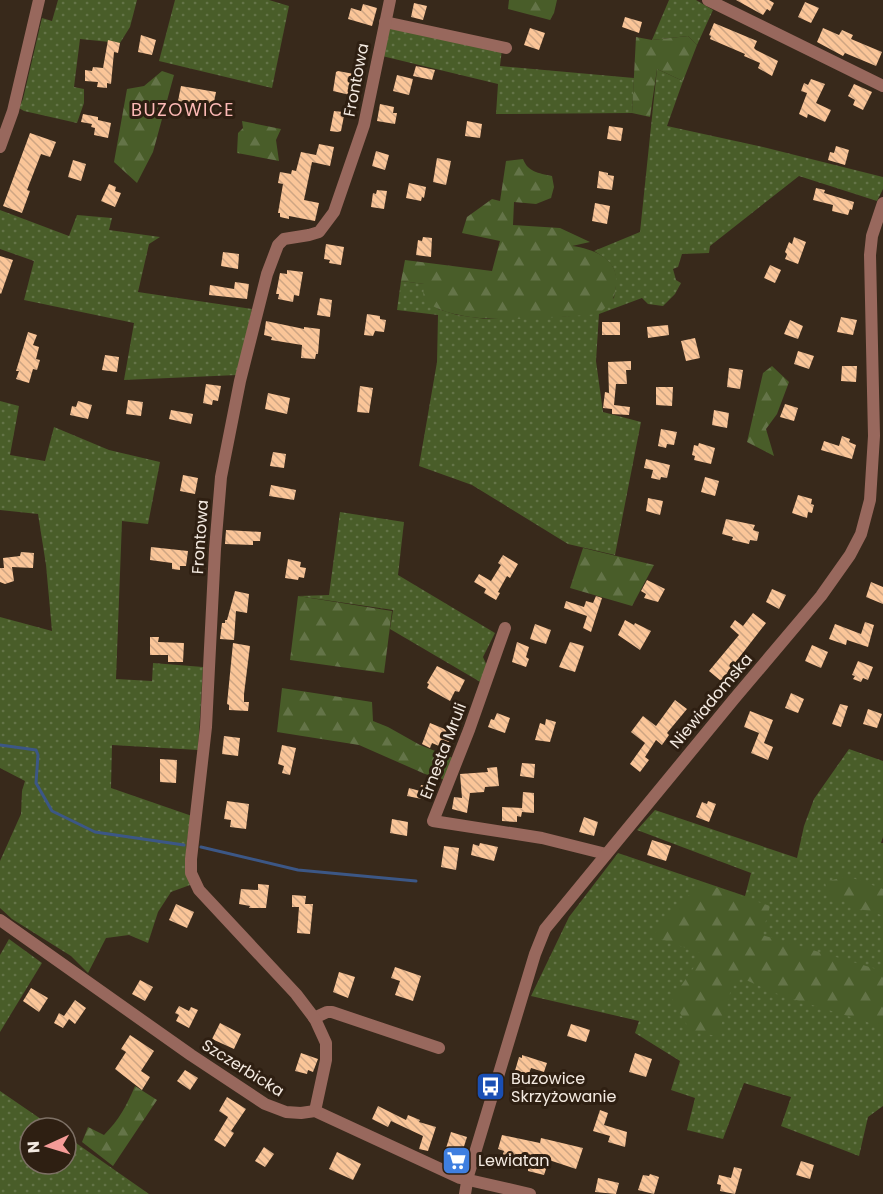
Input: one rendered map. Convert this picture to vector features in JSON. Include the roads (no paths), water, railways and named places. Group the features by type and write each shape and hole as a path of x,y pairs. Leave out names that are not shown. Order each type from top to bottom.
{"street":[{"path":"0,147 13,111 39,0"},
{"name":"Frontowa","path":"315,1111 326,1060 326,1043 314,1018 296,994 199,890 191,873 191,859 206,727 221,477 240,381 267,274 278,245 284,239 309,236 319,232 334,212 364,125 390,0"},
{"path":"708,0 883,86"},
{"path":"385,22 506,48"},
{"name":"Niewiadomska","path":"465,1194 541,938 550,921 821,596 850,555 861,534 870,500 874,435 870,255 872,236 883,203"},
{"path":"873,357 883,368"},
{"name":"Ernesta Mruli","path":"505,628 469,730 433,821 542,838 606,854"},
{"name":"Szczerbicka","path":"0,920 191,1055 274,1109 286,1112 315,1111 468,1180 530,1194"},
{"path":"314,1018 332,1012 439,1047"}],"waterway":[{"path":"0,745 36,750 38,755 36,783 52,811 95,832 184,845"},
{"path":"201,847 298,870 416,881"}],"place":[{"name":"Buzowice Skrzyżowanie","path":"490,1087"},
{"name":"Lewiatan","path":"457,1160"}],"district":[{"name":"BUZOWICE","path":"183,109"}]}
